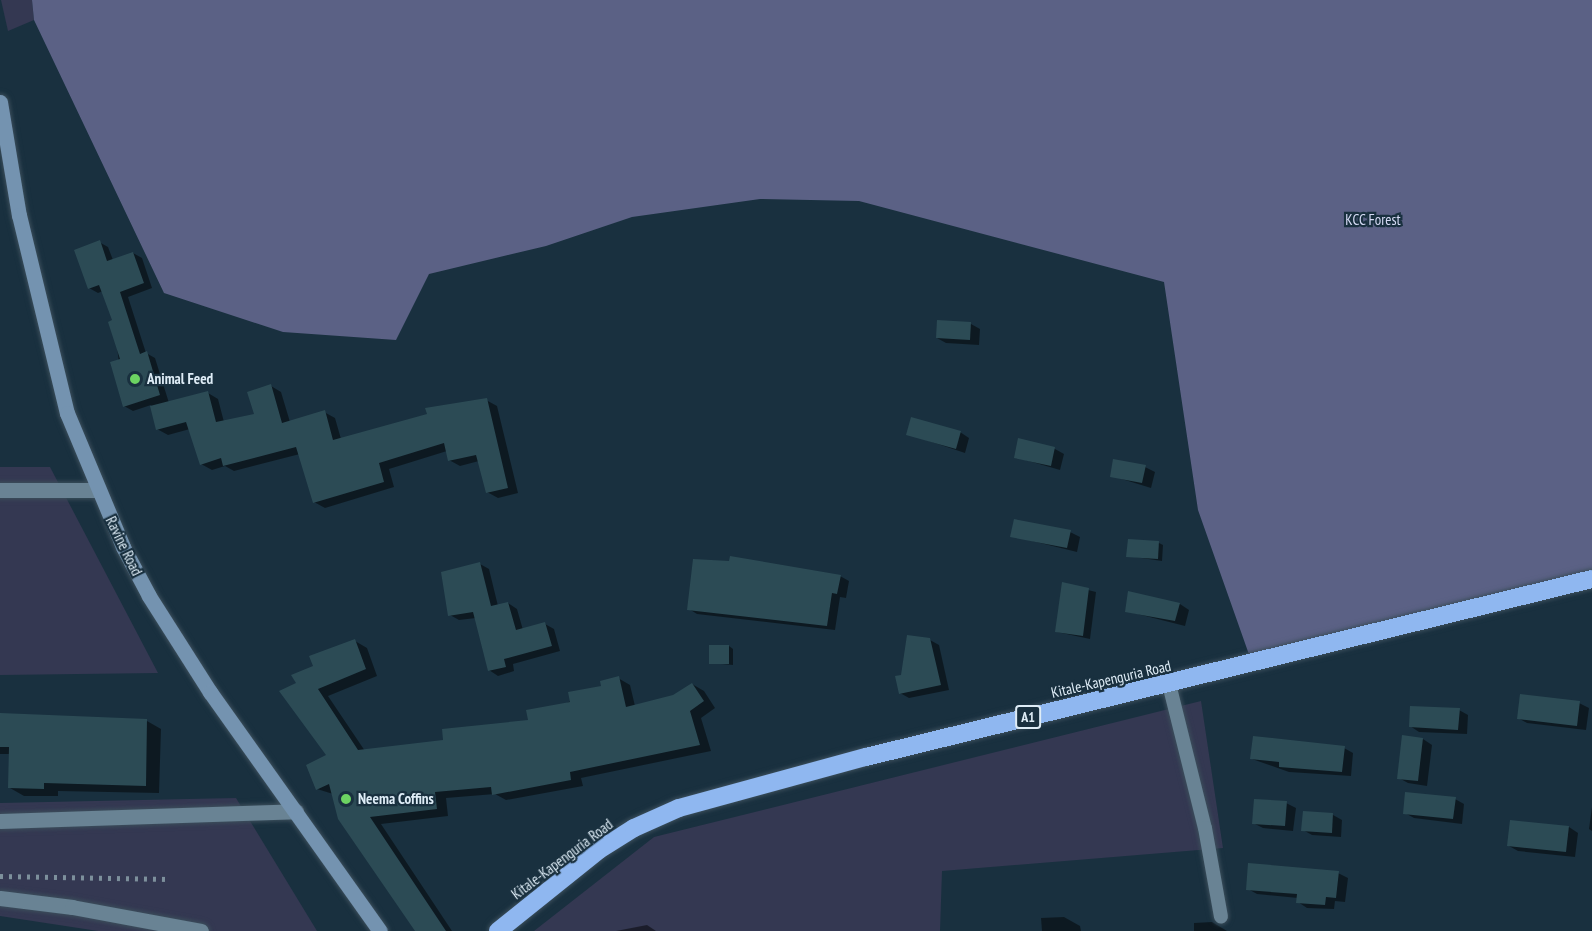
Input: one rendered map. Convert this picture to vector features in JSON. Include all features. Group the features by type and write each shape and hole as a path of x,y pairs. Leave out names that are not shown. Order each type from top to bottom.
{"highway":[{"name":"Kitale-Kapenguria Road","path":"498,931 599,850 634,828 679,808 866,757 1592,579"}],"street":[{"name":"Ravine Road","path":"0,102 40,312 67,413 98,489 129,556 174,636 380,931"},
{"path":"0,490 98,489"},
{"path":"0,821 296,811"},
{"path":"0,898 72,907 201,931"}],"lane":[{"path":"1169,684 1205,828 1221,917"}],"shaded area":[{"path":"1,0 32,0 34,20 8,31"},
{"path":"0,467 50,467 158,673 0,675"},
{"path":"1201,701 1223,848 942,871 940,931 534,931 654,837"},
{"path":"236,798 317,931 98,931 0,916 0,803"}],"green space":[{"name":"KCC Forest","path":"32,0 1592,0 1592,576 1252,663 1198,510 1164,282 859,201 760,199 632,217 546,246 429,274 396,340 283,332 164,293 34,20"}],"building":[{"path":"100,240 107,261 133,252 144,283 120,292 140,354 147,351 160,395 123,407 110,362 120,359 108,322 112,320 99,285 88,289 74,250"},
{"path":"937,320 971,322 970,340 936,338"},
{"path":"271,384 282,423 325,410 333,440 427,414 425,408 487,398 508,488 486,493 476,455 448,461 444,443 379,463 384,482 313,503 296,447 223,466 221,458 200,465 186,422 156,430 150,406 208,391 216,422 254,414 247,392"},
{"path":"911,417 961,431 956,449 906,435"},
{"path":"1018,438 1055,447 1051,466 1014,458"},
{"path":"1113,459 1146,465 1142,483 1110,477"},
{"path":"1014,519 1071,530 1067,548 1010,537"},
{"path":"1128,539 1159,541 1158,559 1126,557"},
{"path":"730,556 841,575 837,594 832,593 827,626 687,610 693,559 729,561"},
{"path":"480,562 491,606 508,602 516,630 545,622 552,646 504,659 506,667 488,671 473,612 448,616 441,572"},
{"path":"1062,582 1089,588 1083,636 1055,632"},
{"path":"1128,591 1180,603 1175,621 1125,612"},
{"path":"907,635 930,638 941,685 899,694 895,676 901,675"},
{"path":"355,639 366,669 318,689 358,750 443,740 442,729 528,720 526,710 570,702 568,692 601,686 600,681 619,676 626,707 673,695 692,683 704,701 690,711 700,745 570,772 571,780 492,795 491,787 435,792 437,809 370,817 446,931 415,931 338,819 329,784 316,790 306,765 326,755 279,691 296,683 291,675 313,666 309,656"},
{"path":"709,645 729,645 729,664 709,664"},
{"path":"1520,694 1580,701 1577,726 1517,719"},
{"path":"1410,706 1460,708 1458,730 1409,727"},
{"path":"0,713 147,719 146,786 44,783 44,789 8,788 9,747 0,747"},
{"path":"1402,735 1423,738 1418,781 1397,779"},
{"path":"1253,736 1345,746 1342,772 1279,767 1279,762 1250,759"},
{"path":"1405,792 1456,797 1453,819 1403,814"},
{"path":"1254,799 1287,801 1285,826 1252,824"},
{"path":"1303,811 1333,813 1332,833 1301,831"},
{"path":"1510,820 1569,826 1566,852 1507,846"},
{"path":"1248,863 1339,871 1336,898 1326,897 1325,905 1296,903 1297,894 1246,890"}],"railway":[{"path":"0,876 169,879"}],"place":[{"name":"Animal Feed","path":"135,379"},
{"name":"Neema Coffins","path":"346,799"}]}
